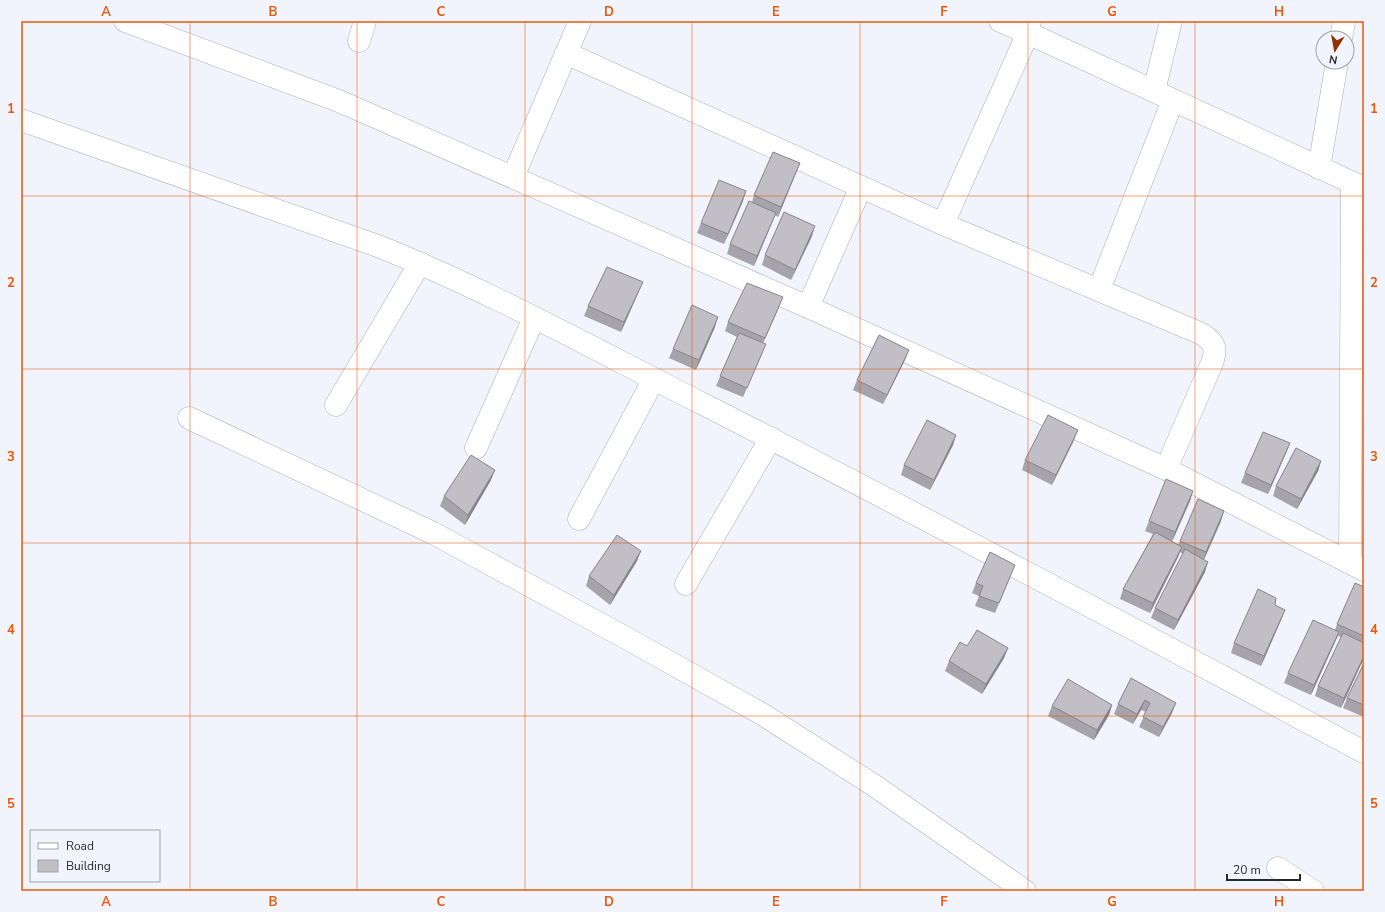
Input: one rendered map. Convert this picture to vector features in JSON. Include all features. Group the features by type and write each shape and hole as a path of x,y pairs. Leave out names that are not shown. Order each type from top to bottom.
{"street":[{"path":"125,21 339,101 808,307 1166,469 1357,567 1358,186 1154,91 1029,27 1000,21"},
{"path":"513,177 580,21"},
{"path":"1154,91 1171,21"},
{"path":"943,224 1029,27"},
{"path":"566,53 943,224 1202,334 1212,341 1216,351 1166,469"},
{"path":"1319,168 1336,70"},
{"path":"1099,290 1173,100"},
{"path":"21,120 378,246 420,263 534,318 771,438 1364,752"},
{"path":"808,307 861,187"},
{"path":"336,405 420,263"},
{"path":"476,448 534,318"},
{"path":"579,519 654,379"},
{"path":"189,418 433,533 628,639 755,711 875,786 1025,891"},
{"path":"686,584 771,438"},
{"path":"1278,868 1313,891"}],"building":[{"path":"773,152 800,163 781,207 754,195"},
{"path":"719,180 746,191 728,234 701,223"},
{"path":"749,201 776,213 757,256 730,244"},
{"path":"784,212 815,226 795,270 765,255"},
{"path":"607,267 643,282 624,322 588,306"},
{"path":"747,283 783,297 765,338 728,322"},
{"path":"692,305 718,317 699,360 673,349"},
{"path":"739,333 766,344 747,388 720,376"},
{"path":"879,335 909,350 887,395 857,380"},
{"path":"1048,415 1078,430 1056,475 1025,460"},
{"path":"927,420 956,435 934,480 904,465"},
{"path":"1263,432 1290,443 1271,485 1245,473"},
{"path":"1296,448 1321,461 1301,499 1276,486"},
{"path":"471,455 495,470 468,515 444,496"},
{"path":"1166,479 1193,491 1175,532 1149,521"},
{"path":"1198,499 1224,511 1206,552 1180,541"},
{"path":"1155,532 1182,547 1153,603 1123,589"},
{"path":"617,535 641,551 614,595 589,576"},
{"path":"1185,549 1208,562 1178,620 1155,608"},
{"path":"990,552 1015,565 999,603 979,596 983,586 976,583"},
{"path":"1355,583 1364,587 1364,636 1337,624"},
{"path":"1258,589 1276,598 1275,605 1285,610 1264,656 1234,643"},
{"path":"1313,620 1339,632 1314,685 1288,673"},
{"path":"977,630 1008,648 986,684 949,661 960,642 967,646"},
{"path":"1343,633 1364,643 1364,656 1344,698 1318,686"},
{"path":"1364,663 1364,705 1347,698"},
{"path":"1131,678 1176,703 1163,727 1143,717 1150,703 1145,700 1137,714 1118,704"},
{"path":"1068,679 1112,705 1097,730 1052,706"}]}
